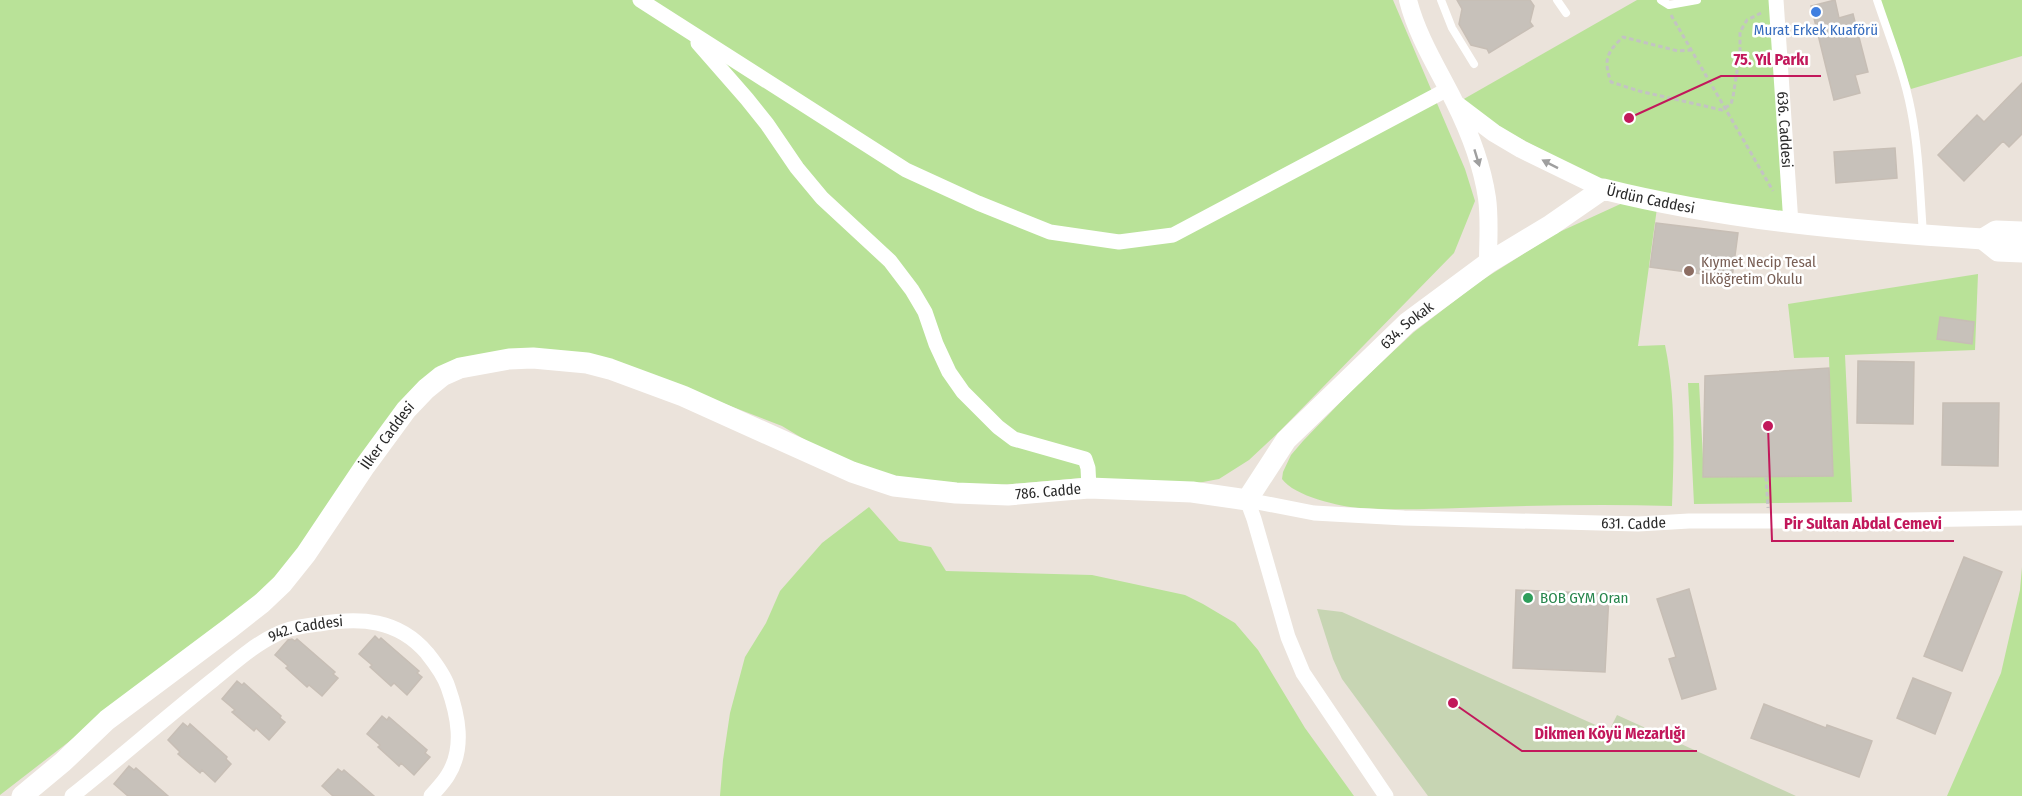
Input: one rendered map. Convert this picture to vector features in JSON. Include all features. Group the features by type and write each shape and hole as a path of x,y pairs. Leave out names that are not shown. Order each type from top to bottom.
{"main road":[{"name":"Ürdün Caddesi","path":"1603,189 1657,202 1791,224 1983,239 1996,231 2022,232"},
{"name":"634. Sokak","path":"1247,500 1286,440 1407,323 1488,262 1551,225 1603,189"},
{"name":"Ürdün Caddesi","path":"1983,239 1998,251 2022,252"},
{"name":"İlker Caddesi","path":"22,796 63,762 107,720 230,628 282,584 306,554 406,410 442,376 460,368 509,359 533,358 587,363 610,369 648,381 852,472"},
{"name":"786. Cadde","path":"852,472 894,486 956,493 1008,495 1089,488 1192,492 1247,500"}],"street":[{"path":"640,0 906,170 978,203 1050,232 1119,242 1173,235 1451,97 1474,146 1485,189 1488,216 1488,262"},
{"path":"640,0 698,44 747,99 797,168 822,198 890,261 925,312 949,372 963,392 1014,440 1085,459 1089,488"},
{"name":"Ürdün Caddesi","path":"1408,0 1434,64 1451,97 1494,133 1521,149 1603,189"},
{"name":"636. Caddesi","path":"1776,3 1791,224"},
{"path":"1247,500 1288,637 1303,673 1386,796"},
{"name":"631. Cadde","path":"1247,500 1314,513 1404,518 1638,524 1768,520 2022,518"},
{"name":"942. Caddesi","path":"72,796 167,716 274,635 289,629 358,620 401,630 418,643 434,662 448,686 459,735 457,755 448,775 431,796"}],"lane":[{"path":"1441,0 1452,28 1474,64"},
{"path":"1557,0 1566,14"},
{"path":"1661,0 1669,5 1697,0"},
{"path":"1877,0 1903,77 1911,110 1923,236"}],"path":[{"path":"1692,50 1678,51 1623,37 1607,57 1607,69 1611,82 1715,110 1726,108 1731,104 1733,97 1740,52 1740,32 1747,20 1776,3"},
{"path":"1669,5 1672,17 1775,195"},
{"path":"1766,477 1768,520"}],"green space":[{"path":"0,0 1393,0 1465,169 1475,201 1454,253 1279,432 1249,460 1219,479 1187,485 1082,478 1001,485 948,483 887,476 827,453 782,426 707,397 610,364 448,372 278,580 0,795"},
{"path":"1637,0 1661,0 1662,2 1776,0 1791,224 1627,195 1455,104"},
{"path":"1878,0 2022,0 2022,56 1911,89"},
{"path":"1627,201 1657,208 1638,346 1665,345 1673,405 1672,506 1361,508 1330,503 1296,491 1282,479 1291,455 1303,441 1356,386 1414,332 1479,282 1555,234"},
{"path":"1978,274 1975,350 1845,355 1852,502 1694,504 1688,383 1699,383 1704,477 1833,476 1829,357 1794,358 1788,304"},
{"path":"869,507 899,541 931,547 946,571 1092,575 1185,595 1235,623 1258,650 1305,728 1354,796 720,796 730,713 745,657 766,623 780,591 822,543"},
{"path":"2022,567 2022,796 1947,796 2001,673 2020,590"},
{"path":"1317,609 1342,612 1609,731 1617,715 1796,796 1428,796 1342,679"}],"building":[{"path":"1457,0 1530,0 1534,6 1530,22 1533,26 1489,53 1487,49 1471,45 1459,24 1462,9"},
{"path":"1835,0 1839,18 1853,14 1868,72 1855,75 1860,93 1834,100 1811,6"},
{"path":"2022,83 2022,134 2009,147 2003,141 1964,181 1938,155 1977,115 1984,122"},
{"path":"1895,148 1897,178 1836,183 1834,152"},
{"path":"1656,223 1738,233 1732,278 1650,267"},
{"path":"1940,317 1974,322 1972,344 1937,339"},
{"path":"1858,361 1914,362 1913,424 1857,423"},
{"path":"1829,368 1833,476 1703,477 1705,376"},
{"path":"1943,403 1999,403 1998,466 1942,465"},
{"path":"1964,557 2002,572 1962,671 1924,656"},
{"path":"1689,589 1716,689 1682,699 1669,659 1676,657 1657,599"},
{"path":"1516,590 1609,594 1605,672 1513,668"},
{"path":"375,636 379,640 381,638 419,671 417,673 422,677 407,695 394,683 391,686 359,654"},
{"path":"297,639 335,672 333,674 338,678 322,696 309,685 307,687 275,655 288,640 295,641"},
{"path":"1913,678 1951,693 1935,734 1897,718"},
{"path":"237,681 242,685 244,683 285,722 269,740 256,728 254,731 232,712 235,710 222,699"},
{"path":"1764,704 1826,728 1827,725 1872,741 1859,777 1751,738"},
{"path":"382,716 387,720 389,717 427,750 425,753 430,757 414,775 401,763 399,766 367,734"},
{"path":"183,723 188,727 190,724 227,757 226,759 231,764 215,782 202,770 200,773 178,754 180,752 168,740"},
{"path":"129,766 134,770 136,768 168,796 128,796 114,784"},
{"path":"338,769 342,772 344,770 374,796 333,796 322,786"}],"place":[{"name":"Murat Erkek Kuaförü","path":"1816,12"},
{"name":"75. Yıl Parkı","path":"1629,118"},
{"name":"Kıymet Necip Tesal İlköğretim Okulu","path":"1689,271"},
{"name":"Pir Sultan Abdal Cemevi","path":"1768,426"},
{"name":"BOB GYM Oran","path":"1528,598"},
{"name":"Dikmen Köyü Mezarlığı","path":"1453,703"}]}
